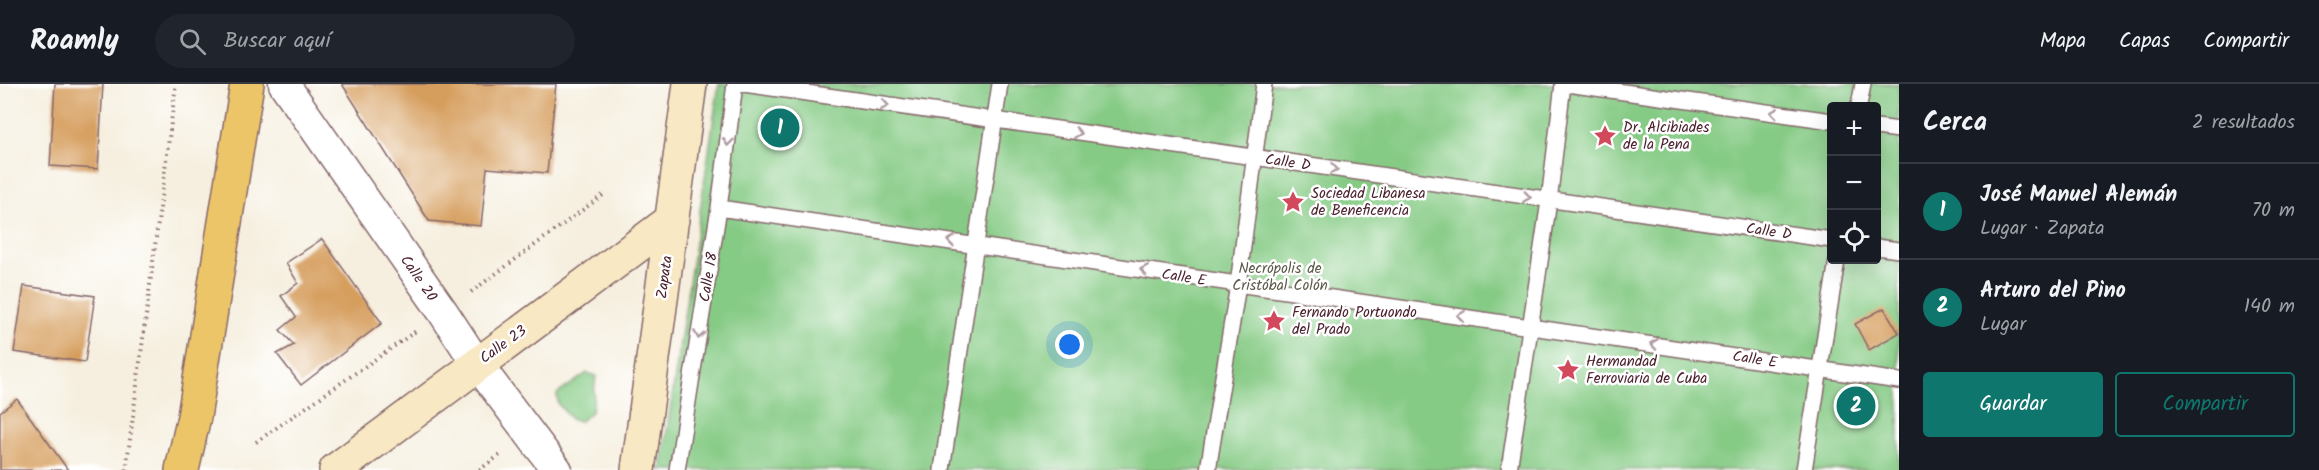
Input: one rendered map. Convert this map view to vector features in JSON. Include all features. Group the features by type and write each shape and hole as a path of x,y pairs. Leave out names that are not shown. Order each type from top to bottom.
{"main road":[{"path":"182,470 194,417 247,84"},
{"name":"Zapata","path":"638,470 690,84"},
{"name":"Calle 23","path":"336,470 672,220"}],"street":[{"name":"Calle 20","path":"284,84 477,364 557,470"}],"lane":[{"name":"Calle 18","path":"677,470 719,208 735,84"},
{"name":"Calle D","path":"744,84 1827,239"},
{"path":"942,470 1000,84"},
{"path":"1208,470 1238,285 1264,84"},
{"path":"1509,470 1565,84 1827,120"},
{"path":"1860,102 1863,84"},
{"path":"1881,128 1899,130"},
{"name":"Calle E","path":"719,208 1238,285 1531,325 1899,381"},
{"path":"1881,248 1899,250"},
{"path":"1804,470 1836,264"}],"path":[{"path":"126,470 176,84"}],"green space":[{"name":"Necrópolis de Cristóbal Colón","path":"719,84 1899,84 1899,470 661,470"},
{"path":"587,373 596,376 592,411 581,421 572,420 558,404 557,394"}],"building":[{"path":"55,84 103,84 98,169 50,166"},
{"path":"342,84 556,84 547,173 487,168 481,226 429,221"},
{"path":"322,239 382,323 301,385 277,354 294,345 280,330 296,317 281,296 298,283 286,263"},
{"path":"24,286 95,296 85,362 14,352"},
{"path":"1884,308 1899,333 1869,350 1855,324"},
{"path":"17,399 68,470 0,470 0,412"}],"place":[{"name":"José Manuel Alemán","path":"780,128"},
{"name":"Dr. Alcibiades de la Pena","path":"1605,136"},
{"name":"Sociedad Libanesa de Beneficencia","path":"1293,202"},
{"name":"Fernando Portuondo del Prado","path":"1274,321"},
{"name":"Hermandad Ferroviaria de Cuba","path":"1568,370"},
{"name":"Arturo del Pino","path":"1856,406"}]}
